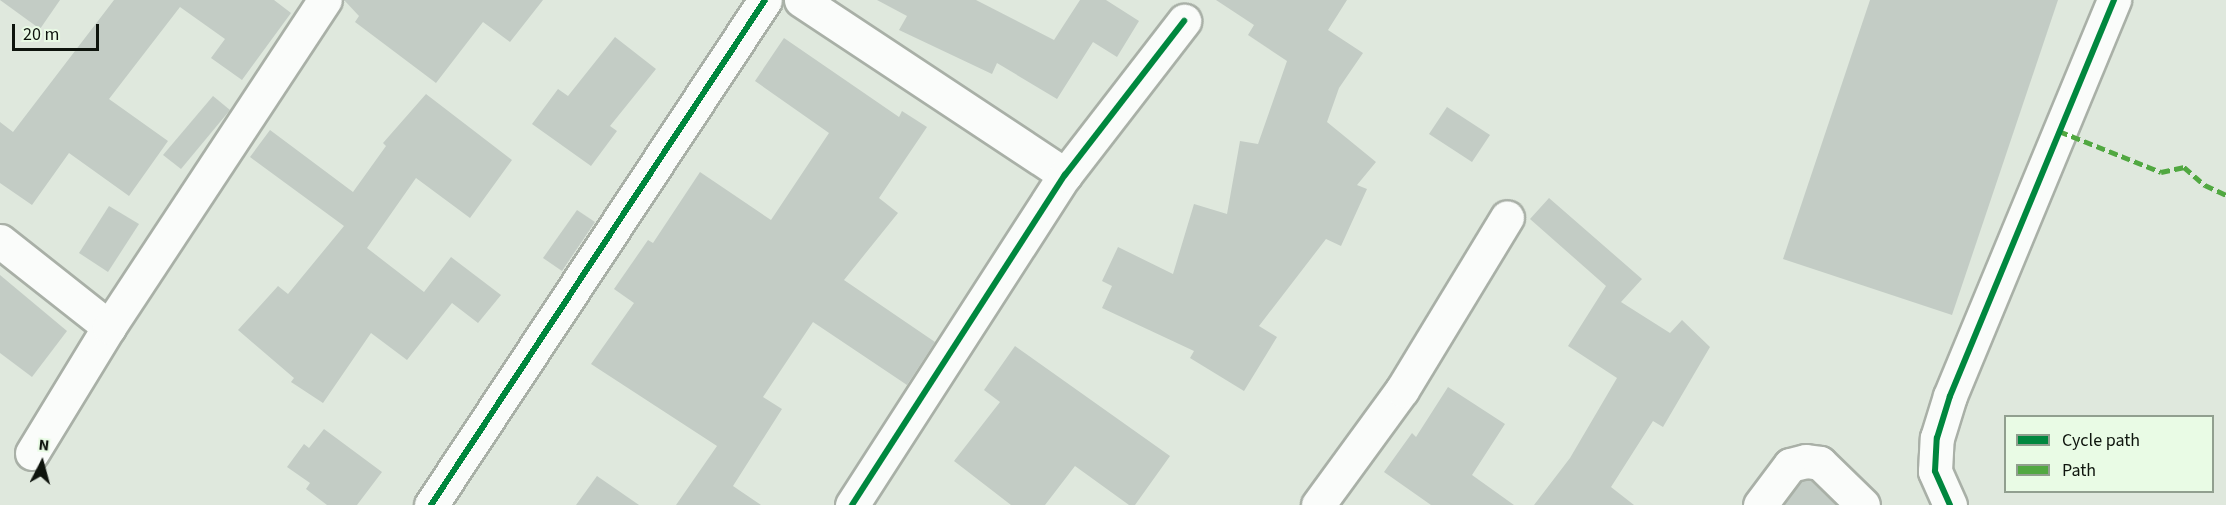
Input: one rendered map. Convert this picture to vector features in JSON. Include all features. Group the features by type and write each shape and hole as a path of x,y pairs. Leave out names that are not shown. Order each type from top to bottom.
{"street":[{"path":"32,453 109,327 325,0"},
{"path":"431,505 765,0"},
{"path":"801,0 1065,175"},
{"path":"1950,505 1935,471 1937,438 2114,0"},
{"path":"852,505 1065,175 1185,21"},
{"path":"1318,505 1402,390 1507,217"},
{"path":"0,241 109,327"},
{"path":"1760,505 1790,465 1806,461 1820,463 1863,505"}],"building":[{"path":"0,0 60,0 40,29"},
{"path":"114,0 274,0 291,13 242,80 211,58 225,39 180,7 109,99 168,141 129,196 69,153 32,205 0,183 0,122 13,132"},
{"path":"344,0 543,0 510,42 483,22 436,83 355,22 359,16"},
{"path":"877,0 976,0 1054,40 1080,0 1106,0 1139,21 1117,57 1093,42 1057,99 997,63 992,74 899,30 907,16"},
{"path":"1216,0 1347,0 1328,30 1363,53 1339,88 1327,122 1376,162 1357,185 1367,189 1341,246 1326,239 1259,326 1277,337 1244,391 1190,358 1194,351 1102,308 1112,286 1102,281 1118,247 1173,274 1194,204 1227,214 1240,141 1258,144 1287,61 1248,35 1254,25"},
{"path":"1870,0 2058,0 1952,315 1783,259"},
{"path":"615,37 656,69 610,126 617,131 591,166 532,124 558,89 568,96"},
{"path":"784,38 899,117 902,111 927,127 879,198 898,213 844,280 935,342 907,385 813,322 763,397 782,409 733,486 761,505 676,505 717,446 591,364 634,303 614,289 648,240 653,243 700,172 771,220 829,133 755,81"},
{"path":"426,94 512,160 470,218 416,178 367,248 424,292 451,257 501,295 478,323 452,303 407,360 371,333 323,403 291,382 294,378 238,330 278,286 288,294 344,226 250,157 270,130 353,192 386,146 383,143"},
{"path":"213,96 230,110 181,169 163,155"},
{"path":"1447,107 1490,135 1472,162 1429,134"},
{"path":"1549,198 1642,279 1621,302 1670,333 1682,320 1710,347 1663,427 1653,421 1611,487 1634,505 1534,505 1570,458 1617,378 1568,346 1606,286 1530,219"},
{"path":"109,206 139,224 108,272 79,253"},
{"path":"577,210 595,222 562,271 543,258"},
{"path":"0,275 67,331 32,377 0,353"},
{"path":"1015,346 1170,456 1135,505 1129,505 1075,466 1045,505 1011,505 954,461 1000,402 984,390"},
{"path":"1448,387 1505,424 1472,475 1514,505 1431,505 1384,472 1412,433 1416,437"},
{"path":"324,429 382,472 357,505 327,505 306,489 310,483 287,467 304,444 309,448"},
{"path":"597,476 639,505 576,505"},
{"path":"1811,481 1836,505 1783,505 1801,482"}],"marked path":[{"path":"2059,131 2161,172 2184,167 2205,185 2226,195"}],"cycle path":[{"path":"431,505 765,0"},
{"path":"1950,505 1935,471 1937,438 1950,396 2114,0"},
{"path":"852,505 1065,175 1184,21"}]}
